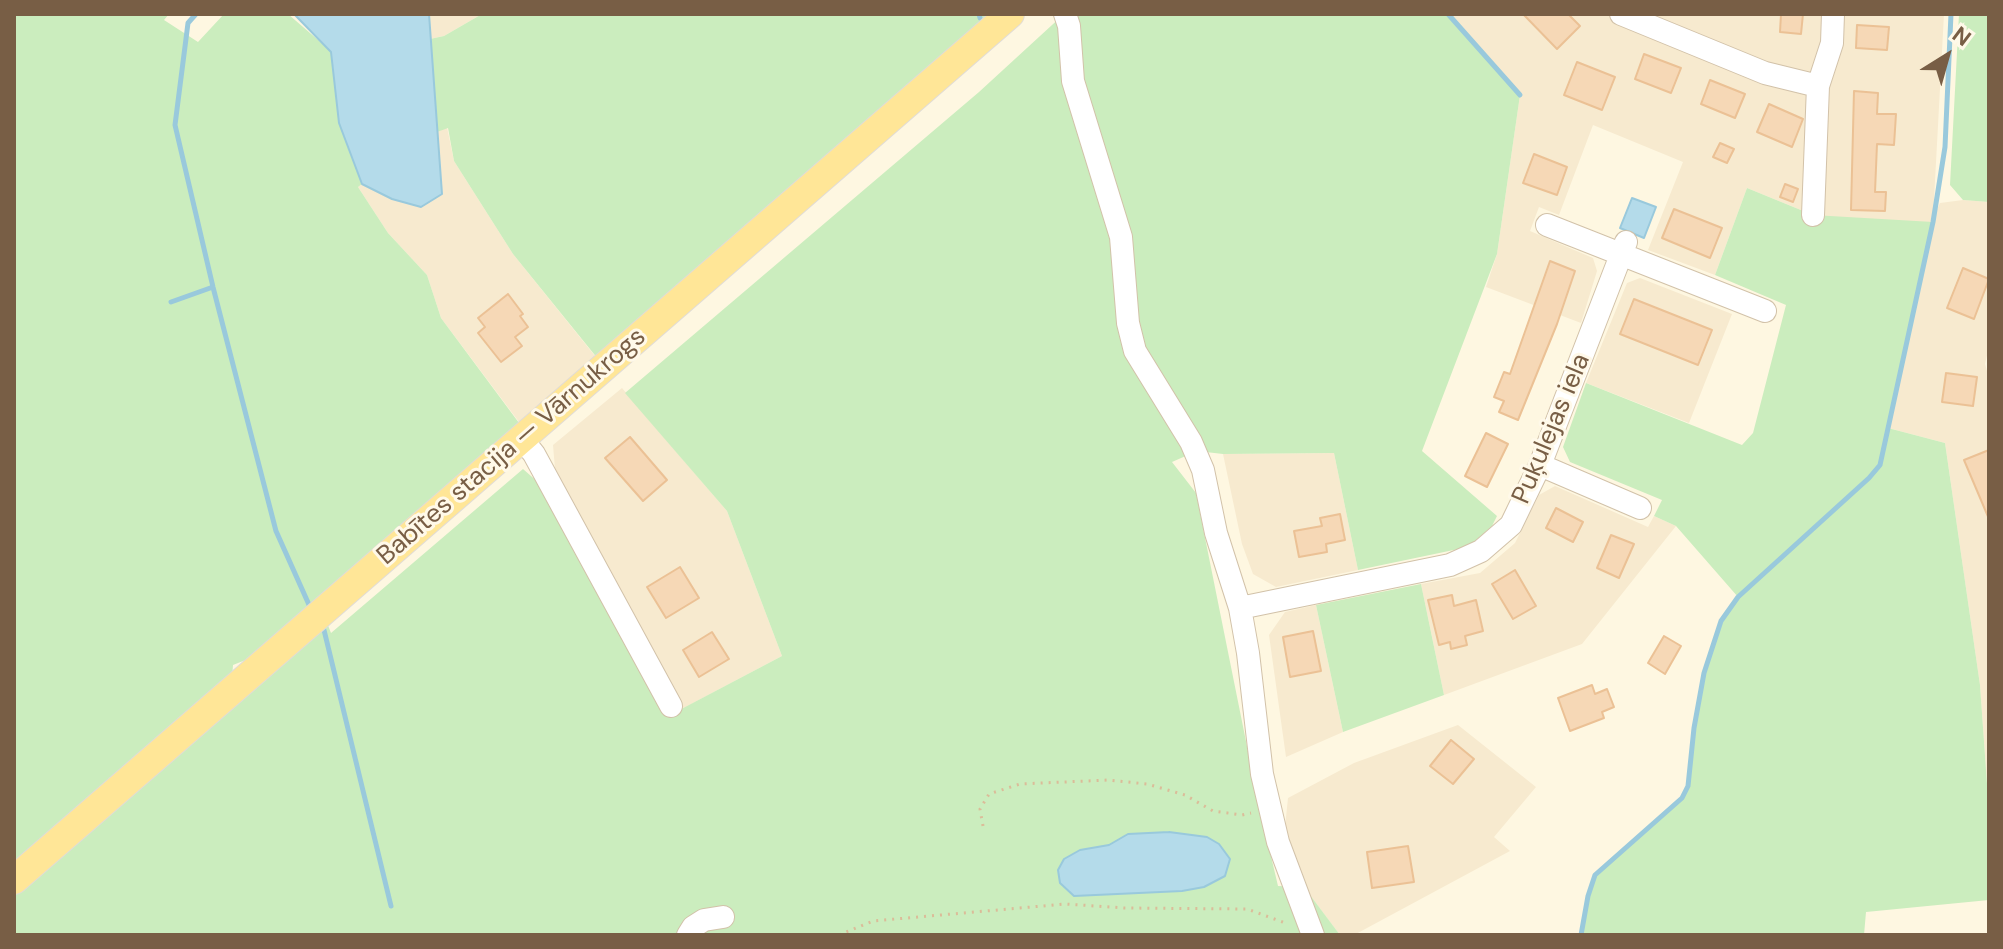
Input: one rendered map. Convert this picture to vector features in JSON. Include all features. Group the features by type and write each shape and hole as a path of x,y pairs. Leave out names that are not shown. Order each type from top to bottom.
{"main road":[{"name":"Babītes stacija — Vārnukrogs","path":"14,880 1010,14"}],"street":[{"path":"1065,14 1069,26 1073,81 1121,237 1128,323 1135,351 1191,442 1203,470 1216,533 1240,608 1262,774 1303,931"},
{"path":"1621,14 1765,73 1818,86"},
{"path":"1813,215 1818,86 1832,43 1833,14"},
{"path":"1547,225 1624,249 1765,311"},
{"name":"Puķulejas iela","path":"1240,608 1450,565 1481,551 1511,525 1540,465 1624,249"},
{"path":"522,439 534,454 671,706"},
{"path":"1540,465 1640,508"},
{"path":"688,935 693,927 704,920 723,917"}],"path":[{"path":"983,826 980,809 989,794 1020,784 1121,781 1147,784 1185,795 1213,811 1242,815 1270,808"},
{"path":"839,935 873,921 1065,904 1247,909 1303,931"}],"shaded area":[{"path":"429,14 482,14 444,36 430,39"},
{"path":"1448,14 1944,14 1933,218 1940,203 1963,200 1989,202 1989,347 1985,364 1989,378 1989,812 1980,685 1945,443 1888,428 1813,215 1747,188 1715,275 1648,250 1683,162 1593,125 1559,215 1539,207 1530,231 1593,258 1597,271 1581,323 1486,287 1497,254 1520,95"},
{"path":"447,127 454,161 513,254 595,356 519,422 441,318 427,275 388,233 358,187 362,184 392,199 421,207 442,194 437,132"},
{"path":"1640,278 1732,314 1689,423 1586,383 1627,283"},
{"path":"622,388 727,511 782,656 680,710 556,481 553,445"},
{"path":"1334,453 1358,570 1276,587 1253,574 1242,544 1223,454"},
{"path":"1555,486 1648,527 1654,516 1676,526 1582,644 1444,695 1421,584 1480,573 1515,543 1539,495"},
{"path":"1316,605 1343,732 1286,757 1269,635 1285,612"},
{"path":"1458,725 1536,787 1494,837 1510,851 1354,935 1340,935 1304,887 1285,827 1288,798 1354,763"}],"green space":[{"path":"14,14 169,14 164,20 198,42 224,14 288,14 332,52 339,123 362,184 358,187 388,233 427,275 441,318 525,431 320,605 331,633 523,469 539,483 670,715 782,656 727,511 625,393 979,92 1064,14 1449,14 1520,95 1497,254 1422,451 1497,516 1492,526 1468,547 1358,570 1334,453 1223,454 1197,451 1172,462 1196,493 1278,886 1304,887 1340,935 14,935 14,892 276,648 233,665 232,679 14,866","holes":["1128,834 1204,887 1182,891 1073,896 1080,850 1109,845"]},
{"path":"482,14 999,14 598,359 513,254 454,161 448,128 437,132 430,39 444,36"},
{"path":"1959,14 1989,14 1989,202 1963,200 1950,185"},
{"path":"1747,188 1813,215 1933,222 1888,428 1945,443 1980,685 1989,812 1989,900 1866,912 1864,935 1581,935 1595,875 1682,798 1688,786 1704,673 1721,621 1738,597 1676,526 1654,516 1662,500 1570,462 1563,447 1586,383 1742,445 1753,433 1786,305 1715,275"},
{"path":"1421,584 1444,695 1343,732 1316,605"}],"water":[{"path":"294,14 429,14 442,194 421,207 392,199 362,184 339,123 331,52"},
{"path":"1632,198 1656,207 1644,238 1620,228"},
{"path":"1169,832 1207,837 1219,844 1230,859 1225,876 1204,887 1182,891 1074,896 1060,883 1058,870 1064,859 1080,850 1109,845 1128,834"}],"building":[{"path":"1523,14 1568,14 1580,26 1557,49"},
{"path":"1781,14 1803,14 1801,34 1780,32"},
{"path":"1857,25 1889,27 1887,50 1856,48"},
{"path":"1644,54 1681,68 1671,93 1635,79"},
{"path":"1577,62 1615,77 1602,110 1564,95"},
{"path":"1710,80 1745,94 1735,118 1701,104"},
{"path":"1854,91 1878,93 1877,114 1896,114 1894,145 1877,144 1875,192 1886,192 1885,211 1851,210"},
{"path":"1769,104 1803,119 1792,147 1757,132"},
{"path":"1720,143 1734,149 1727,163 1713,157"},
{"path":"1534,154 1567,167 1557,195 1523,183"},
{"path":"1785,184 1798,189 1793,202 1780,197"},
{"path":"1674,209 1722,228 1710,258 1662,238"},
{"path":"1550,261 1575,271 1518,420 1499,412 1504,401 1494,397 1504,372 1510,374"},
{"path":"1963,268 1989,279 1974,319 1947,308"},
{"path":"508,294 523,314 520,316 528,327 515,337 522,346 501,362 478,333 485,327 478,318"},
{"path":"1634,299 1712,330 1698,365 1620,334"},
{"path":"1946,373 1977,377 1973,406 1942,402"},
{"path":"1486,433 1508,444 1487,487 1465,476"},
{"path":"630,437 667,480 643,501 605,458"},
{"path":"1989,450 1989,519 1964,460"},
{"path":"1556,508 1583,522 1573,542 1546,528"},
{"path":"1340,514 1345,540 1326,544 1327,552 1299,557 1294,531 1322,526 1320,518"},
{"path":"1611,535 1634,544 1619,578 1597,568"},
{"path":"680,567 699,598 666,618 647,587"},
{"path":"1515,570 1536,606 1513,619 1492,584"},
{"path":"1452,595 1454,606 1476,600 1483,631 1465,636 1467,645 1451,649 1450,642 1439,645 1428,600"},
{"path":"1313,631 1321,671 1290,677 1283,637"},
{"path":"712,632 729,659 699,677 683,650"},
{"path":"1664,636 1681,646 1665,674 1648,663"},
{"path":"1592,685 1595,694 1607,689 1614,707 1602,712 1604,718 1570,731 1558,698"},
{"path":"1451,740 1474,759 1453,784 1430,766"},
{"path":"1408,846 1414,882 1372,888 1367,852"}],"waterway":[{"path":"196,14 188,23 175,125 276,531 310,607"},
{"path":"979,14 980,18"},
{"path":"1448,14 1520,95"},
{"path":"1581,935 1595,875 1682,798 1688,786 1704,673 1721,621 1738,597 1880,465 1933,222 1945,147 1951,14"},
{"path":"171,302 213,287"},
{"path":"324,630 391,906"}]}
